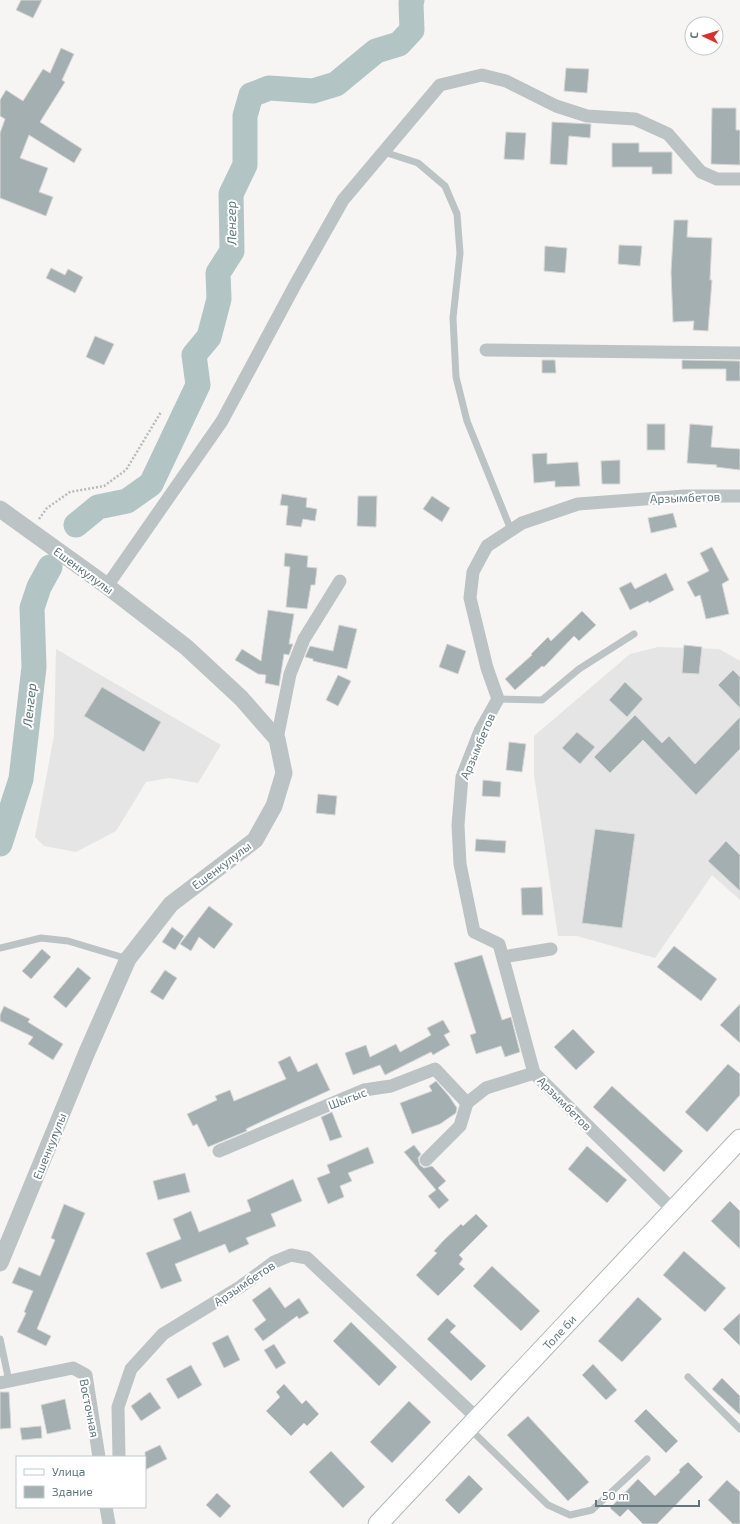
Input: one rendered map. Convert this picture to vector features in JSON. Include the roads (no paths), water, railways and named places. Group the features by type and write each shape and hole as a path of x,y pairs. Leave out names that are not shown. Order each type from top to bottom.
{"main road":[{"name":"Толе би","path":"378,1524 740,1139"}],"street":[{"path":"107,586 222,421 295,285 343,200 440,85 482,75 506,81 556,106 587,116 635,119 668,134 701,172 718,179 740,179"},
{"path":"486,350 740,353"},
{"name":"Арзымбетов","path":"673,1210 534,1073 499,944 474,932 460,864 458,825 462,777 480,731 498,699 487,668 470,598 473,572 487,546 522,523 578,504 685,496 740,496"},
{"name":"Ешенкулулы","path":"0,509 107,586 186,647 240,698 277,739 284,773 274,806 254,840 171,904 128,959 87,1052 0,1263"},
{"path":"277,739 290,674 304,639 340,581"},
{"path":"503,957 551,949"},
{"name":"Шыгыс","path":"219,1151 364,1090 390,1086 435,1070 467,1103"},
{"path":"426,1160 460,1126 467,1103 486,1088 534,1073"},
{"name":"Арзымбетов","path":"119,1456 118,1407 131,1369 163,1334 240,1287 274,1262 291,1255 307,1258 474,1423"},
{"name":"Восточная","path":"5,1382 73,1368 86,1375 99,1456"},
{"path":"106,1508 109,1523"},
{"path":"109,1523 113,1508"}],"lane":[{"path":"384,152 418,163 444,186 457,214 460,253 453,318 456,377 467,421 511,530"},
{"path":"498,699 542,700 579,669 634,634"},
{"path":"0,948 41,938 68,941 128,959"},
{"path":"0,1339 5,1382"},
{"path":"688,1377 740,1429"},
{"path":"474,1423 548,1505 570,1515 592,1510 647,1459"}],"waterway":[{"name":"Ленгер","path":"76,525 98,507 127,501 151,484 198,385 194,355 209,337 219,299 218,273 232,251 231,194 245,165 245,116 251,95 269,88 313,91 336,84 376,51 399,44 412,30 412,0"},
{"name":"Ленгер","path":"0,844 21,779 34,667 32,608 39,587 50,567"}]}
